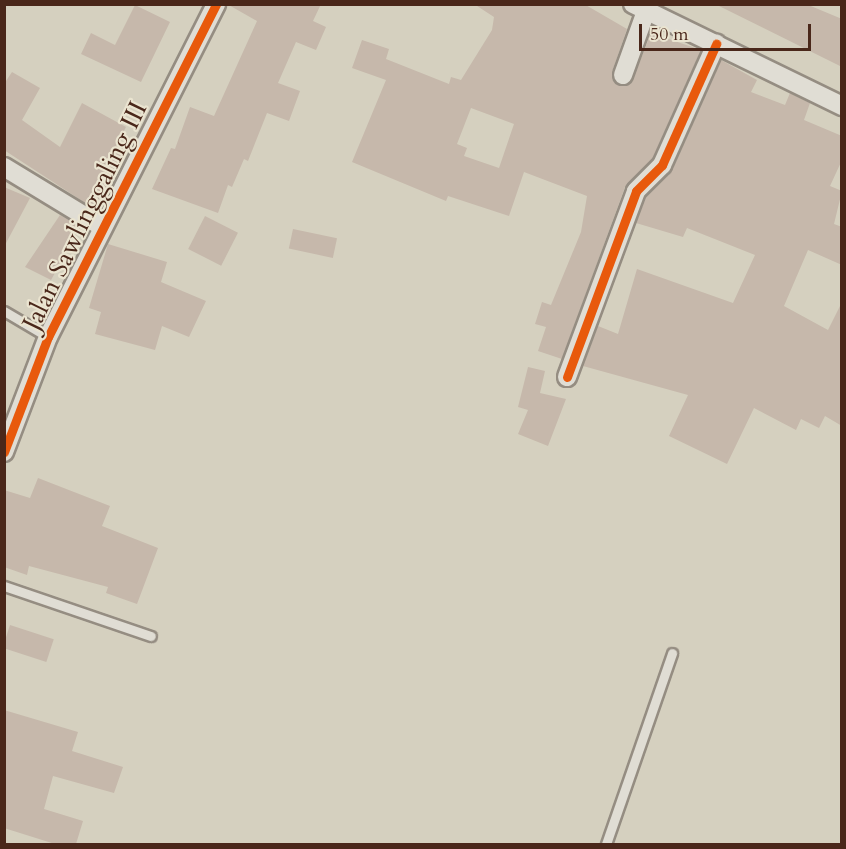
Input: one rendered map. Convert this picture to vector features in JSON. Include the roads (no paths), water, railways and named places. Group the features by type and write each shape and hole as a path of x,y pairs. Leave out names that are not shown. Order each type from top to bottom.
{"street":[{"name":"Jalan Sawlinggaling III","path":"4,452 48,337 101,226 216,4"},
{"path":"623,75 640,8 842,106"},
{"path":"567,377 640,183 662,165 716,44"},
{"path":"4,167 101,226"}],"lane":[{"path":"4,311 48,337"},
{"path":"4,586 151,636"},
{"path":"606,844 672,653"}]}
